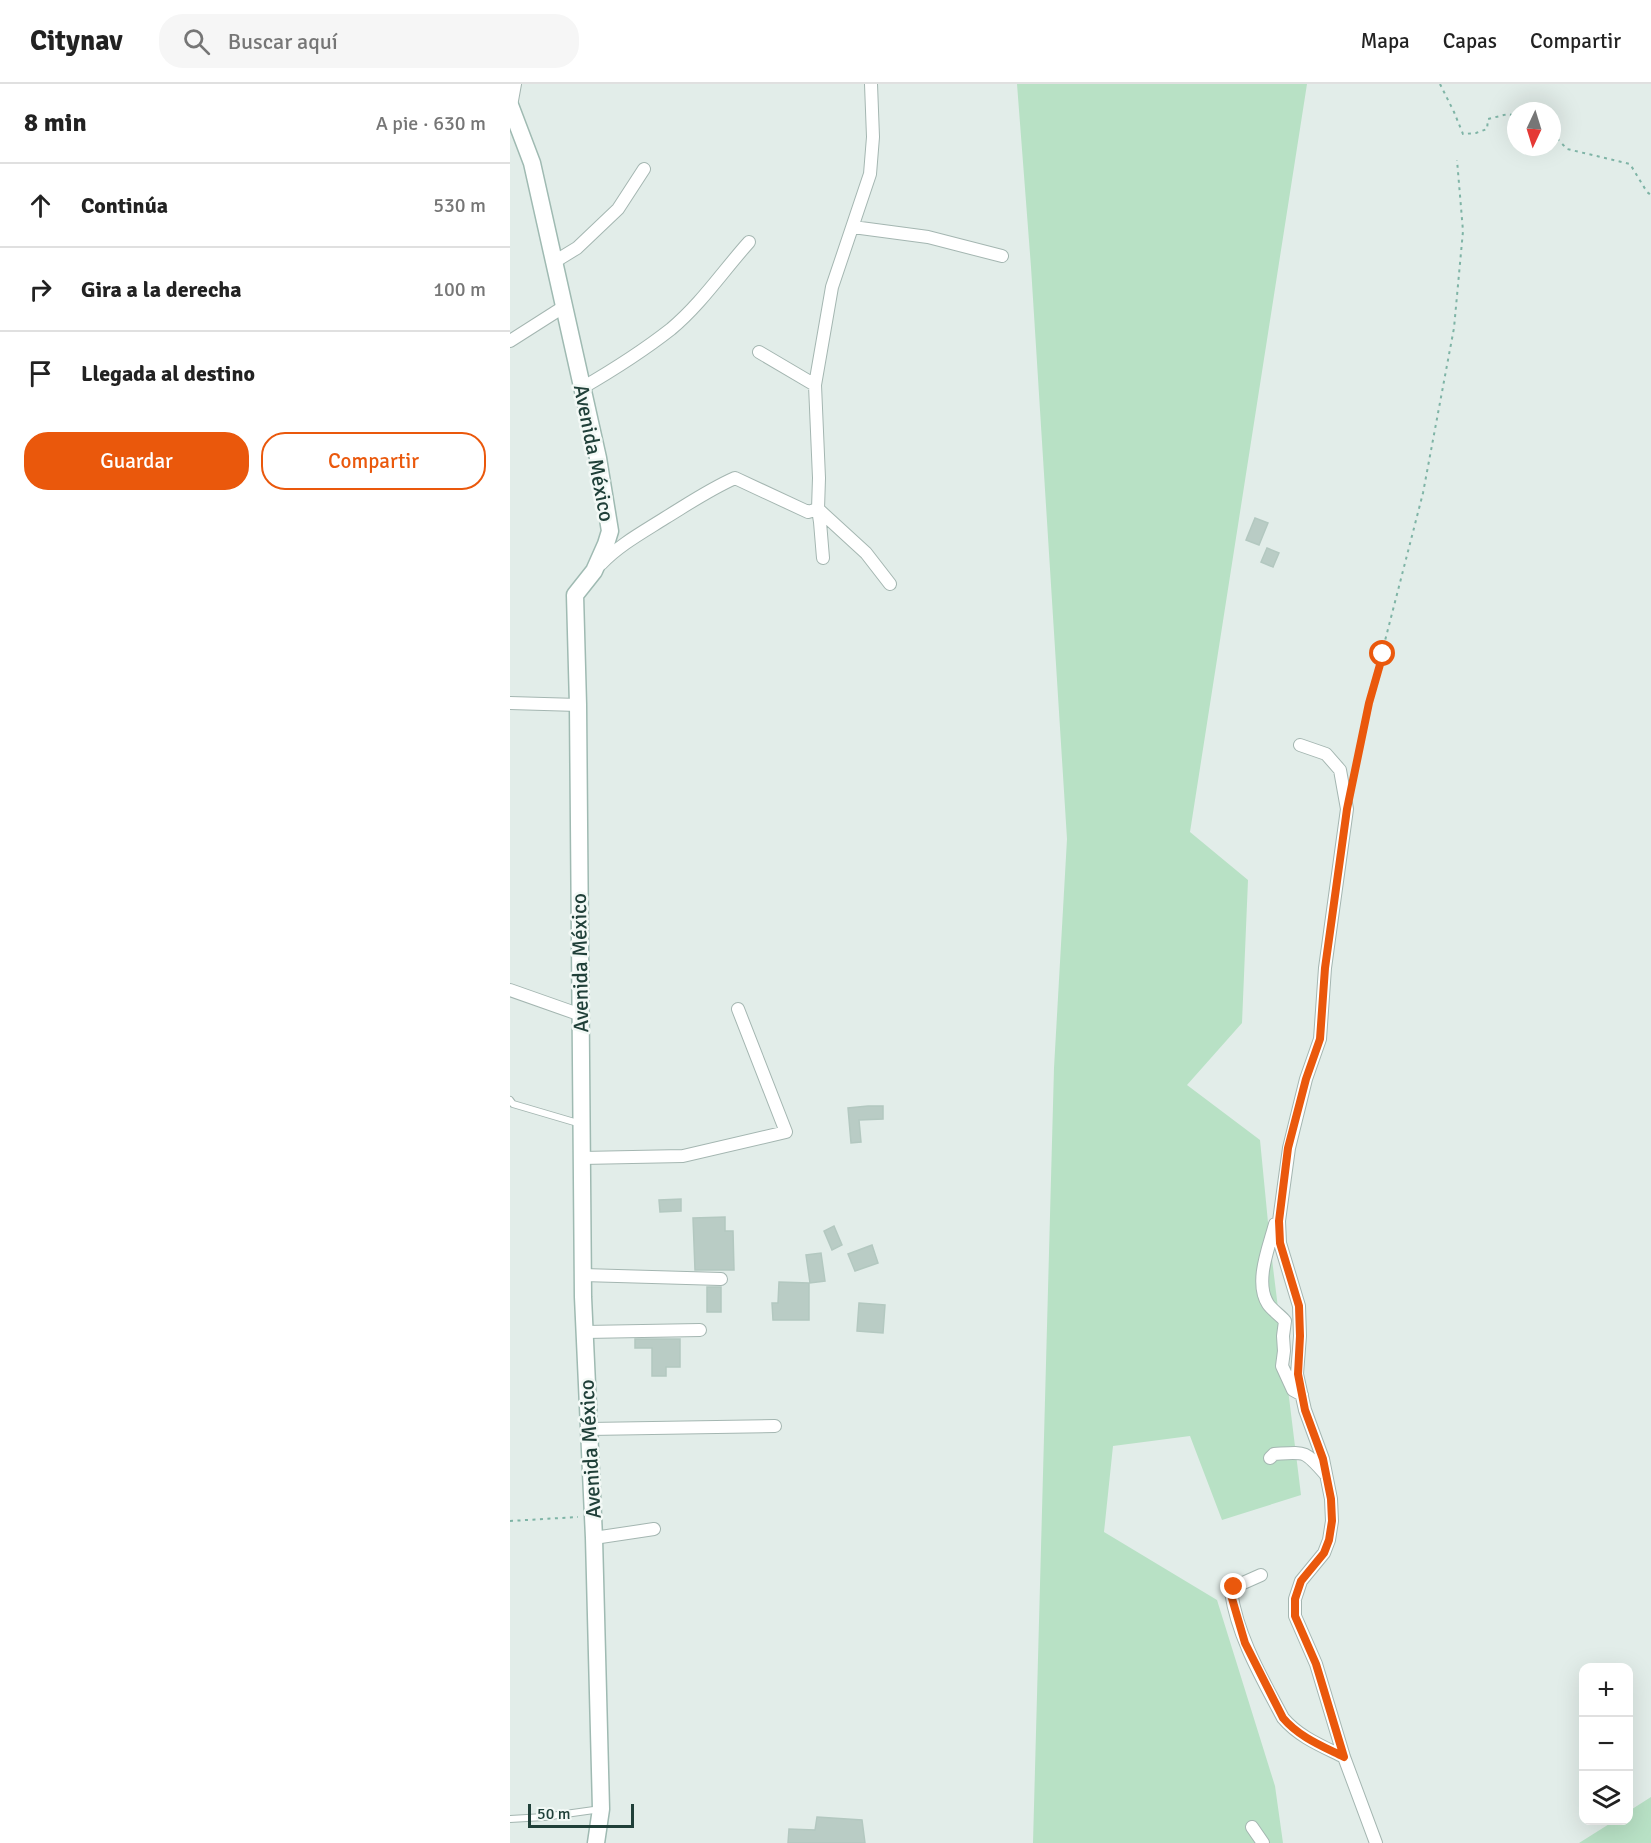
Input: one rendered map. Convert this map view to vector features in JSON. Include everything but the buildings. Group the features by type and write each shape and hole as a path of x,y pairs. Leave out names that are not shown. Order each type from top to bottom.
{"main road":[{"name":"Avenida México","path":"510,105 532,163 598,458 610,531 594,571 574,595 578,705 583,1275 594,1538 601,1809 596,1843"}],"street":[{"path":"510,105 515,84"},
{"path":"823,558 818,509 815,385 832,287 870,174 873,137 871,84"},
{"path":"554,262 577,248 618,209 644,169"},
{"path":"854,227 928,237 1002,256"},
{"path":"582,388 613,370 672,328 697,303 748,242"},
{"path":"510,341 564,306"},
{"path":"759,352 815,385"},
{"path":"594,571 614,551 714,488 735,478 808,512 818,509"},
{"path":"818,509 866,553 890,584"},
{"path":"510,703 578,705"},
{"path":"1300,745 1326,754 1340,770 1347,809 1325,968 1320,1039 1306,1079 1288,1148 1280,1211 1280,1243 1299,1306 1298,1374 1305,1410 1328,1478 1332,1521 1324,1553 1301,1581 1295,1599 1295,1616 1316,1664 1344,1757 1376,1843"},
{"path":"510,990 581,1015"},
{"path":"582,1158 683,1156 786,1132 738,1009"},
{"path":"1280,1211 1263,1265 1263,1293 1269,1305 1285,1321 1282,1366 1293,1390 1302,1395"},
{"path":"583,1275 721,1279"},
{"path":"585,1332 700,1330"},
{"path":"589,1429 775,1426"},
{"path":"1270,1458 1274,1454 1305,1453 1328,1478"},
{"path":"594,1538 654,1529"},
{"path":"1261,1575 1234,1587 1231,1592 1238,1621 1254,1663 1288,1725 1305,1737 1344,1757"},
{"path":"1252,1827 1263,1843"}],"lane":[{"path":"510,1100 513,1104 582,1125"},
{"path":"510,1819 601,1809"}],"path":[{"path":"1440,84 1463,134 1476,134 1487,129 1488,119 1507,114"},
{"path":"1561,143 1567,149 1630,164 1651,195"},
{"path":"1353,777 1369,703 1423,493 1454,328 1463,231 1457,160"},
{"path":"510,1521 593,1515"}],"green space":[{"path":"1017,84 1307,84 1190,832 1248,880 1242,1023 1187,1085 1260,1140 1270,1243 1301,1495 1222,1520 1190,1436 1113,1446 1104,1532 1217,1600 1275,1786 1283,1843 1033,1843 1054,1068 1067,839 1031,267"},
{"path":"1651,1797 1651,1843 1579,1843 1608,1825 1633,1825 1633,1808"}],"route":[{"path":"1234,1587 1231,1595 1245,1643 1283,1718 1288,1725 1305,1737 1344,1757 1310,1646 1295,1616 1297,1591 1301,1581 1324,1553 1332,1521 1328,1478 1305,1410 1298,1374 1299,1306 1280,1243 1279,1221 1288,1148 1306,1079 1320,1039 1325,968 1347,809 1369,703 1383,654"}]}
